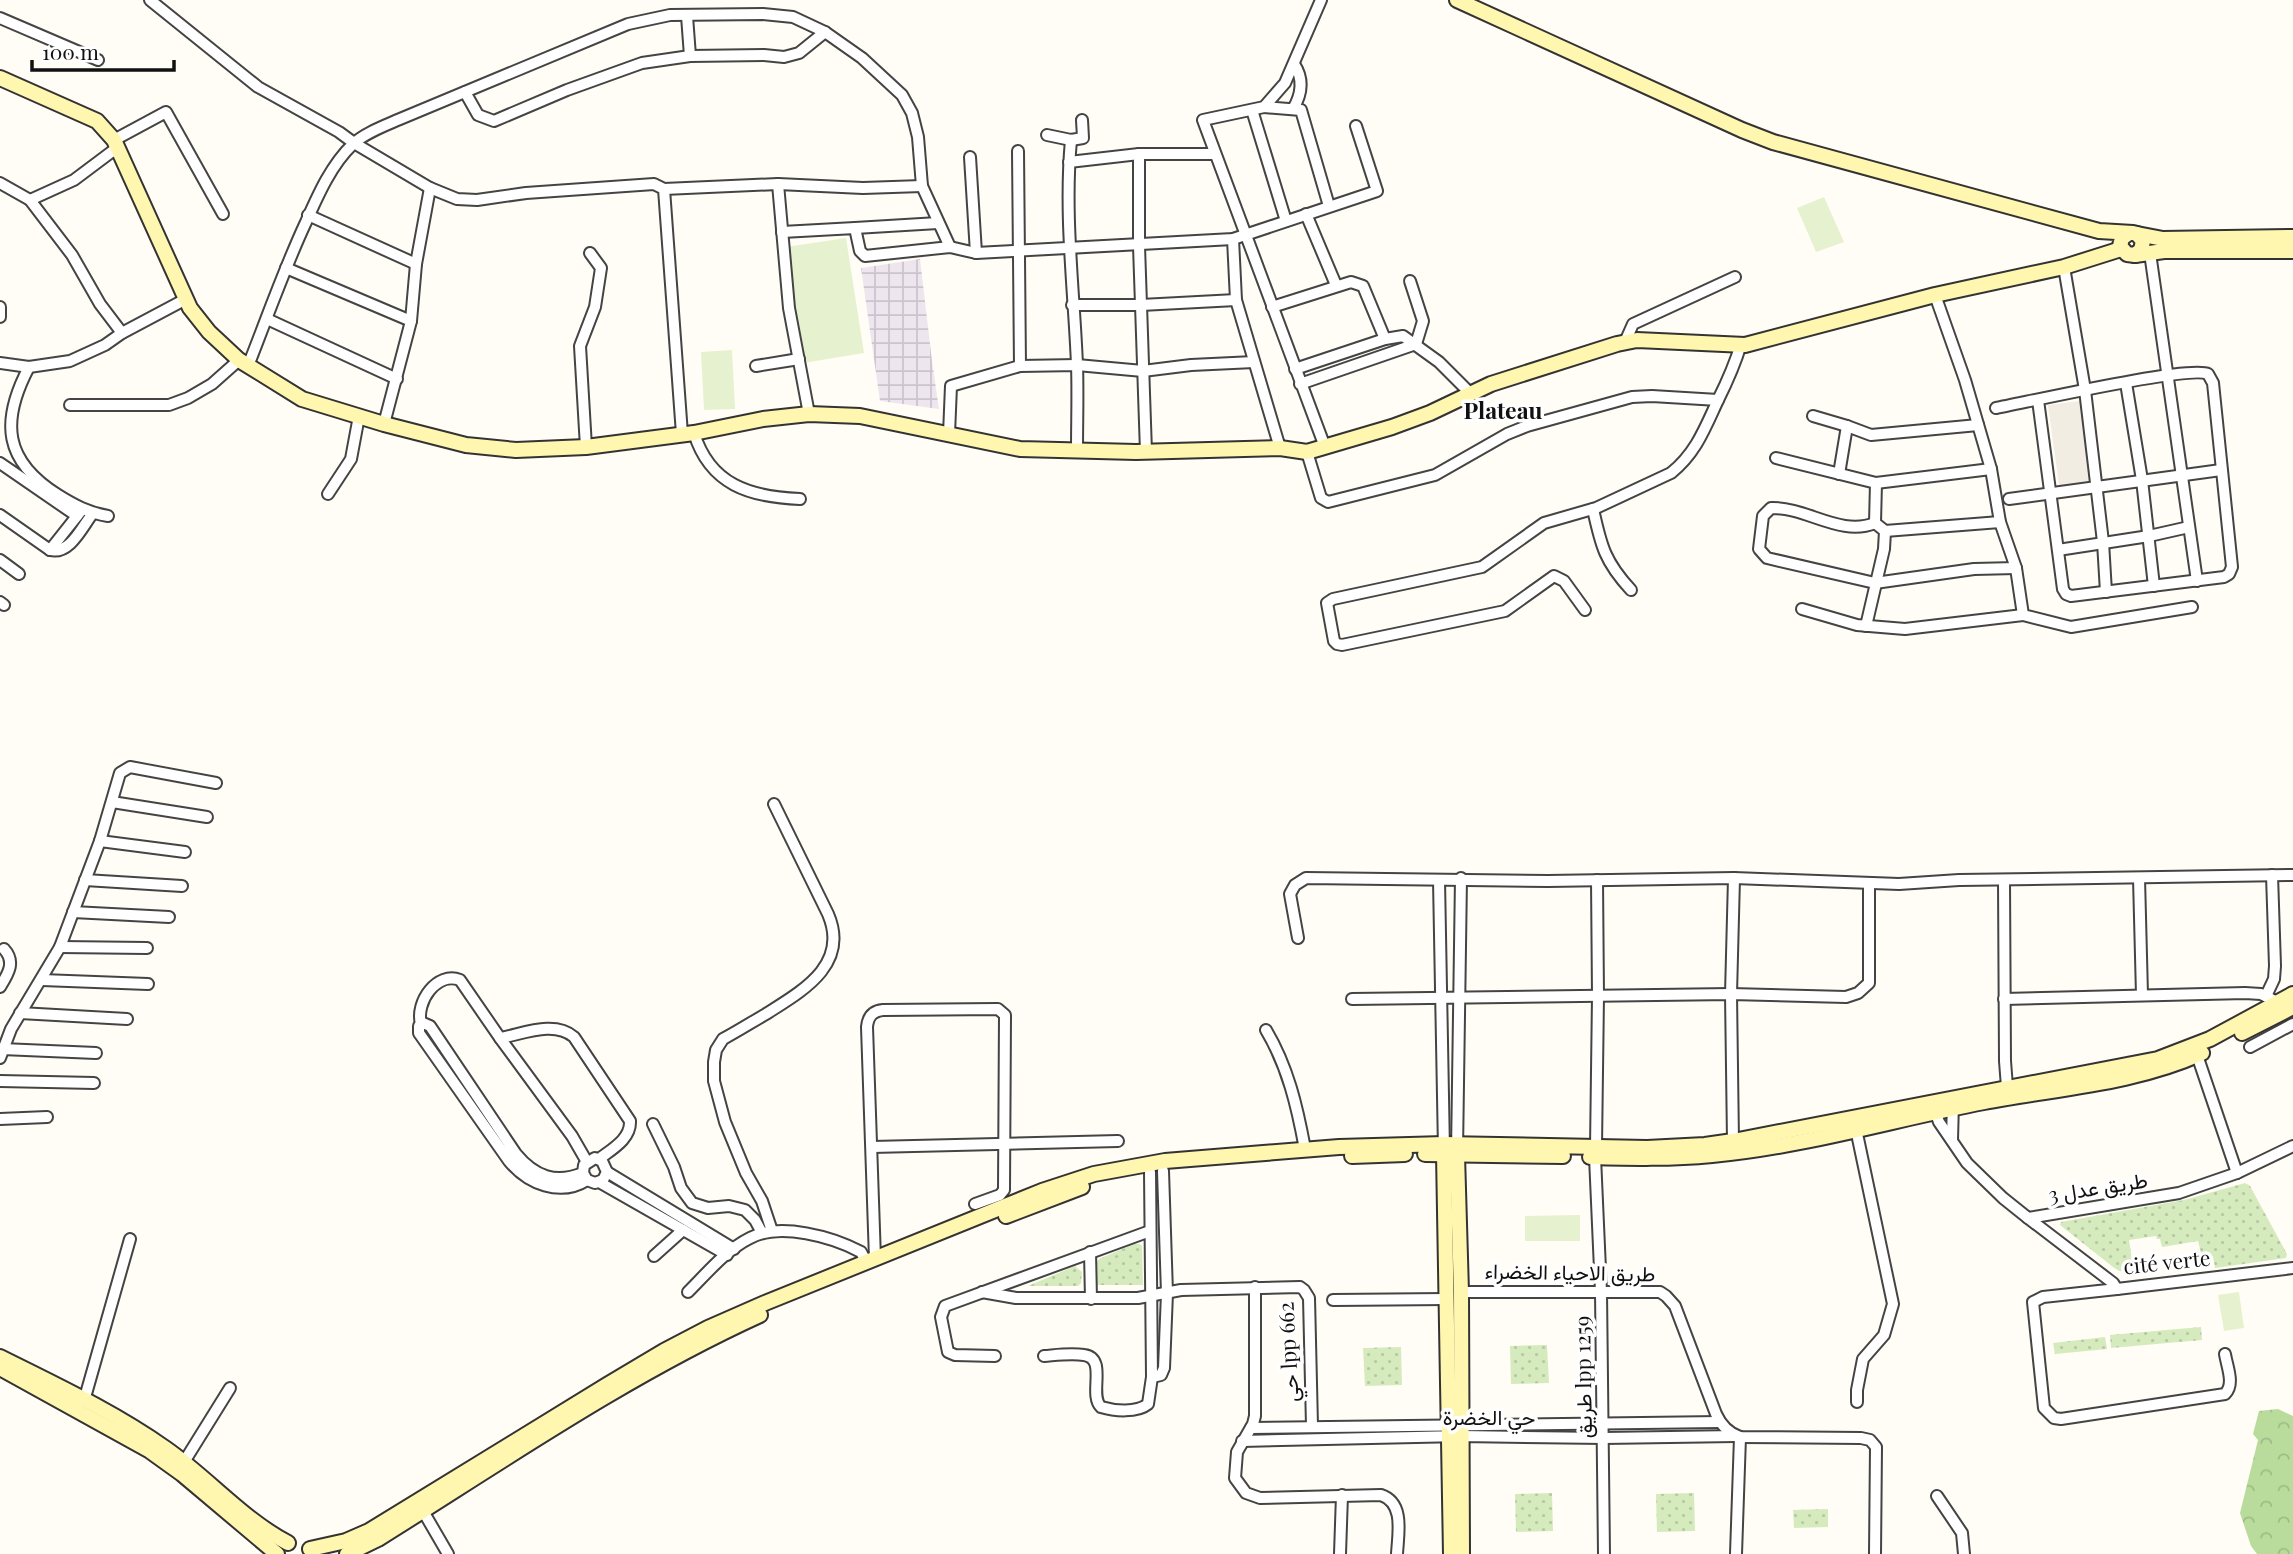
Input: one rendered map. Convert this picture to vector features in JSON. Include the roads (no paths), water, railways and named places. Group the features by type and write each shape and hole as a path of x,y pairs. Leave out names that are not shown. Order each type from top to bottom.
{"main road":[{"path":"1457,0 1763,138 2099,231 2163,239 2293,237"},
{"path":"0,78 97,121 116,144 186,299 209,332 244,363 302,399 466,445 516,450 586,447 809,414 860,416 1020,449 1146,452 1280,448 1307,452 1392,427 1430,413 1491,384 1625,342 1637,340 1741,344 1766,340 1935,295 2064,267 2125,250 2141,251 2141,237 2133,234 2122,237 2125,250"},
{"path":"2099,231 2125,250 2150,253 2293,251"},
{"path":"283,1550 300,1541 310,1551 369,1531 607,1385 686,1339 736,1315 1042,1191 1094,1174 1147,1163 1305,1149 1595,1152 1660,1158 1764,1148 1856,1129 2007,1087 2094,1073 2167,1056 2219,1035 2271,999 2293,994"},
{"path":"1954,1103 2134,1076 2197,1055 2293,1007"},
{"path":"1595,1152 1733,1141 1933,1108"},
{"path":"346,1554 377,1539 634,1381 736,1326 1064,1193 1106,1180 1157,1172 1287,1158 1450,1149"},
{"path":"1450,1149 1447,1299 1455,1431 1451,1554"},
{"name":"طريق الاحياء الخضراء","path":"1450,1149 1461,1292 1455,1431 1462,1554"},
{"path":"0,1357 146,1435 184,1462 266,1530 283,1550"},
{"path":"0,1368 150,1451 283,1550"}],"street":[{"path":"150,0 258,87 339,132 430,188 457,199 477,200 526,193 654,184 664,189 778,184 863,188 922,186"},
{"path":"1258,108 1285,83 1321,0"},
{"path":"70,405 169,405 188,398 244,363 267,319 319,192 338,161 354,143 376,130 628,24 670,15 763,14 793,17 825,33 862,58 902,95 912,113 918,136 922,186 950,247"},
{"path":"687,16 690,56"},
{"path":"0,18 98,60"},
{"path":"466,92 478,115 494,121 566,90 642,63 690,56 785,57 799,53 825,33"},
{"path":"1293,109 1301,84 1294,64"},
{"path":"1258,108 1286,221"},
{"path":"1325,447 1203,120 1258,108 1301,110 1329,206"},
{"path":"30,200 74,180 116,144 166,112 223,214"},
{"path":"1047,135 1071,140 1083,138 1082,120"},
{"path":"855,228 860,251 865,256 950,247 976,253 1233,239 1377,191 1356,126"},
{"path":"1071,140 1070,249 1077,365 1077,451"},
{"path":"1017,151 1020,366"},
{"path":"1069,162 1139,154 1215,154"},
{"path":"1139,154 1139,246 1146,452"},
{"path":"970,156 976,253"},
{"path":"0,183 30,200 72,255 100,304 122,333"},
{"path":"778,184 789,308 809,414"},
{"path":"384,424 411,321 416,264 430,188"},
{"path":"664,189 688,433 725,479 751,494 800,499"},
{"path":"1307,214 1336,285"},
{"path":"309,215 416,264"},
{"path":"782,232 939,223"},
{"path":"1233,239 1236,300 1280,448"},
{"path":"586,447 580,346 595,307 601,268 590,253"},
{"path":"2150,253 2197,581"},
{"path":"2064,267 2085,390 2103,542 2106,592"},
{"path":"286,268 411,321"},
{"path":"1625,342 1633,324 1735,277"},
{"path":"1410,281 1423,321 1416,344"},
{"path":"1272,307 1351,282 1363,286 1385,340"},
{"path":"1935,295 1979,425 1991,469 2000,522 2016,568 2023,615"},
{"path":"0,363 29,367 69,361 104,345 186,299"},
{"path":"1072,305 1141,305 1236,300"},
{"path":"0,307 0,317"},
{"path":"267,319 397,379"},
{"path":"1295,369 1403,336 1439,362 1469,393"},
{"path":"1300,384 1416,344"},
{"path":"1585,610 1564,581 1554,576 1505,611 1342,645 1334,640 1327,603 1334,598 1482,567 1544,523 1593,509 1657,481 1681,465 1698,443 1730,377 1741,344"},
{"path":"756,366 799,359"},
{"path":"950,434 951,386 1020,366 1077,365 1143,371 1191,365 1254,362"},
{"path":"29,367 21,378 8,411 10,443 16,458 26,471 84,513"},
{"path":"1996,408 2167,376 2202,372 2210,377 2213,383 2232,570 2224,577 2197,581 2071,596 2066,593 2063,589 2038,401"},
{"path":"2126,383 2142,480 2154,586"},
{"path":"1307,452 1321,498 1328,502 1436,475 1507,434 1527,426 1632,397 1718,400"},
{"path":"328,494 351,459 359,416"},
{"path":"1813,416 1871,435 1979,425"},
{"path":"1839,474 1847,426"},
{"path":"1776,458 1876,483 1991,469"},
{"path":"0,463 84,513 108,516"},
{"path":"2009,499 2221,470"},
{"path":"1875,523 1876,483"},
{"path":"1875,523 1864,527 1849,527 1771,508 1763,516 1759,549 1767,558 1875,583 1974,569 2016,568"},
{"path":"1593,509 1601,545 1609,563 1631,590"},
{"path":"0,514 50,550 58,552 65,549 84,513"},
{"path":"50,550 84,513"},
{"path":"1875,523 1885,531 2000,522"},
{"path":"2058,550 2189,527"},
{"path":"1866,626 1884,549 1885,531"},
{"path":"0,560 19,575"},
{"path":"1802,609 1839,621 1905,629 2023,615 2071,627 2192,607"},
{"path":"96,1053 1,1053 20,1013 60,947 100,841 120,773 127,768 216,783"},
{"path":"112,802 207,817"},
{"path":"767,1232 762,1201 746,1173 725,1122 714,1081 713,1062 716,1049 723,1039 793,998 813,983 825,966 835,938 828,914 774,804"},
{"path":"100,841 185,852"},
{"path":"2004,999 2245,993 2271,999 2275,966 2272,875"},
{"path":"1298,938 1290,894 1295,885 1307,878 1734,878 1869,884 2293,875"},
{"path":"1450,1149 1459,998 1461,878"},
{"path":"1733,1141 1731,994 1734,878"},
{"path":"2139,878 2142,995"},
{"path":"85,880 182,886"},
{"path":"1439,880 1441,998 1450,1149"},
{"name":"طريق lpp 1259","path":"1597,880 1595,1152 1604,1423 1604,1554"},
{"path":"2004,880 2007,1087"},
{"path":"1352,999 1731,994 1846,997 1858,993 1869,983 1869,884"},
{"path":"73,912 169,917"},
{"path":"60,947 147,948"},
{"path":"0,987 4,972 11,964 10,956 4,949"},
{"path":"585,1177 587,1161 572,1136 464,984 455,978 444,979 423,998 419,1011 421,1024 430,1026 509,1152 548,1178 585,1177 599,1182 655,1208 730,1252"},
{"path":"42,980 148,984"},
{"path":"871,1261 872,1147 867,1027 870,1017 878,1011 998,1009 1004,1012 1005,1186 1003,1193 975,1204"},
{"path":"20,1013 127,1019"},
{"path":"2250,1046 2293,1024"},
{"path":"500,1038 555,1028 565,1030 574,1037 631,1121 626,1137 599,1159 587,1161"},
{"path":"1266,1030 1291,1084 1305,1149"},
{"path":"2197,1055 2237,1173"},
{"path":"0,1081 94,1083"},
{"path":"1952,1140 1954,1103"},
{"name":"طريق عدل 3","path":"1933,1108 1952,1140 1977,1173 2028,1218 2179,1193 2237,1173 2293,1146"},
{"path":"0,1119 47,1117"},
{"path":"653,1124 681,1188 692,1203 708,1208 730,1206 745,1210 767,1232"},
{"path":"1856,1129 1893,1304 1884,1335 1863,1359 1857,1402"},
{"path":"872,1147 1118,1141"},
{"path":"599,1159 605,1164 607,1172 683,1230 730,1252"},
{"path":"599,1182 607,1172"},
{"path":"1044,1356 1084,1355 1092,1359 1097,1366 1096,1400 1104,1409 1134,1410 1144,1408 1150,1400 1150,1231 1157,1172"},
{"path":"1152,1377 1161,1375 1164,1371 1167,1293 1157,1172"},
{"name":"cité verte","path":"2028,1218 2113,1283 2117,1289 2293,1268"},
{"path":"654,1256 683,1230"},
{"path":"995,1356 955,1355 946,1349 942,1310 948,1304 1150,1231"},
{"path":"688,1292 730,1252 750,1238 767,1232 801,1233 830,1239 861,1252 871,1261"},
{"path":"84,1401 131,1239"},
{"path":"1090,1252 1091,1299"},
{"name":"حي lpp 662","path":"982,1292 1016,1298 1091,1299 1295,1286 1307,1294 1312,1426"},
{"path":"1255,1287 1255,1416 1237,1450 1235,1478 1246,1493 1259,1498 1381,1495 1393,1501 1398,1511 1397,1554"},
{"path":"2117,1289 2043,1297 2033,1302 2044,1408 2054,1418 2225,1394 2230,1389 2225,1354"},
{"name":"طريق الاحياء الخضراء","path":"1461,1292 1660,1293 1675,1306 1720,1422 1738,1436"},
{"path":"1333,1300 1447,1299"},
{"path":"184,1462 230,1388"},
{"path":"1251,1428 1312,1426 1455,1431 1604,1423 1720,1422"},
{"name":"حي الخضرة","path":"1242,1441 1455,1431 1604,1438 1738,1436"},
{"path":"1736,1554 1738,1436 1870,1440 1876,1447 1875,1554"},
{"path":"1340,1554 1342,1495"},
{"path":"1937,1496 1962,1533 1964,1554"},
{"path":"423,1511 447,1554"}],"district":[{"name":"Plateau","path":"1503,411"}]}
